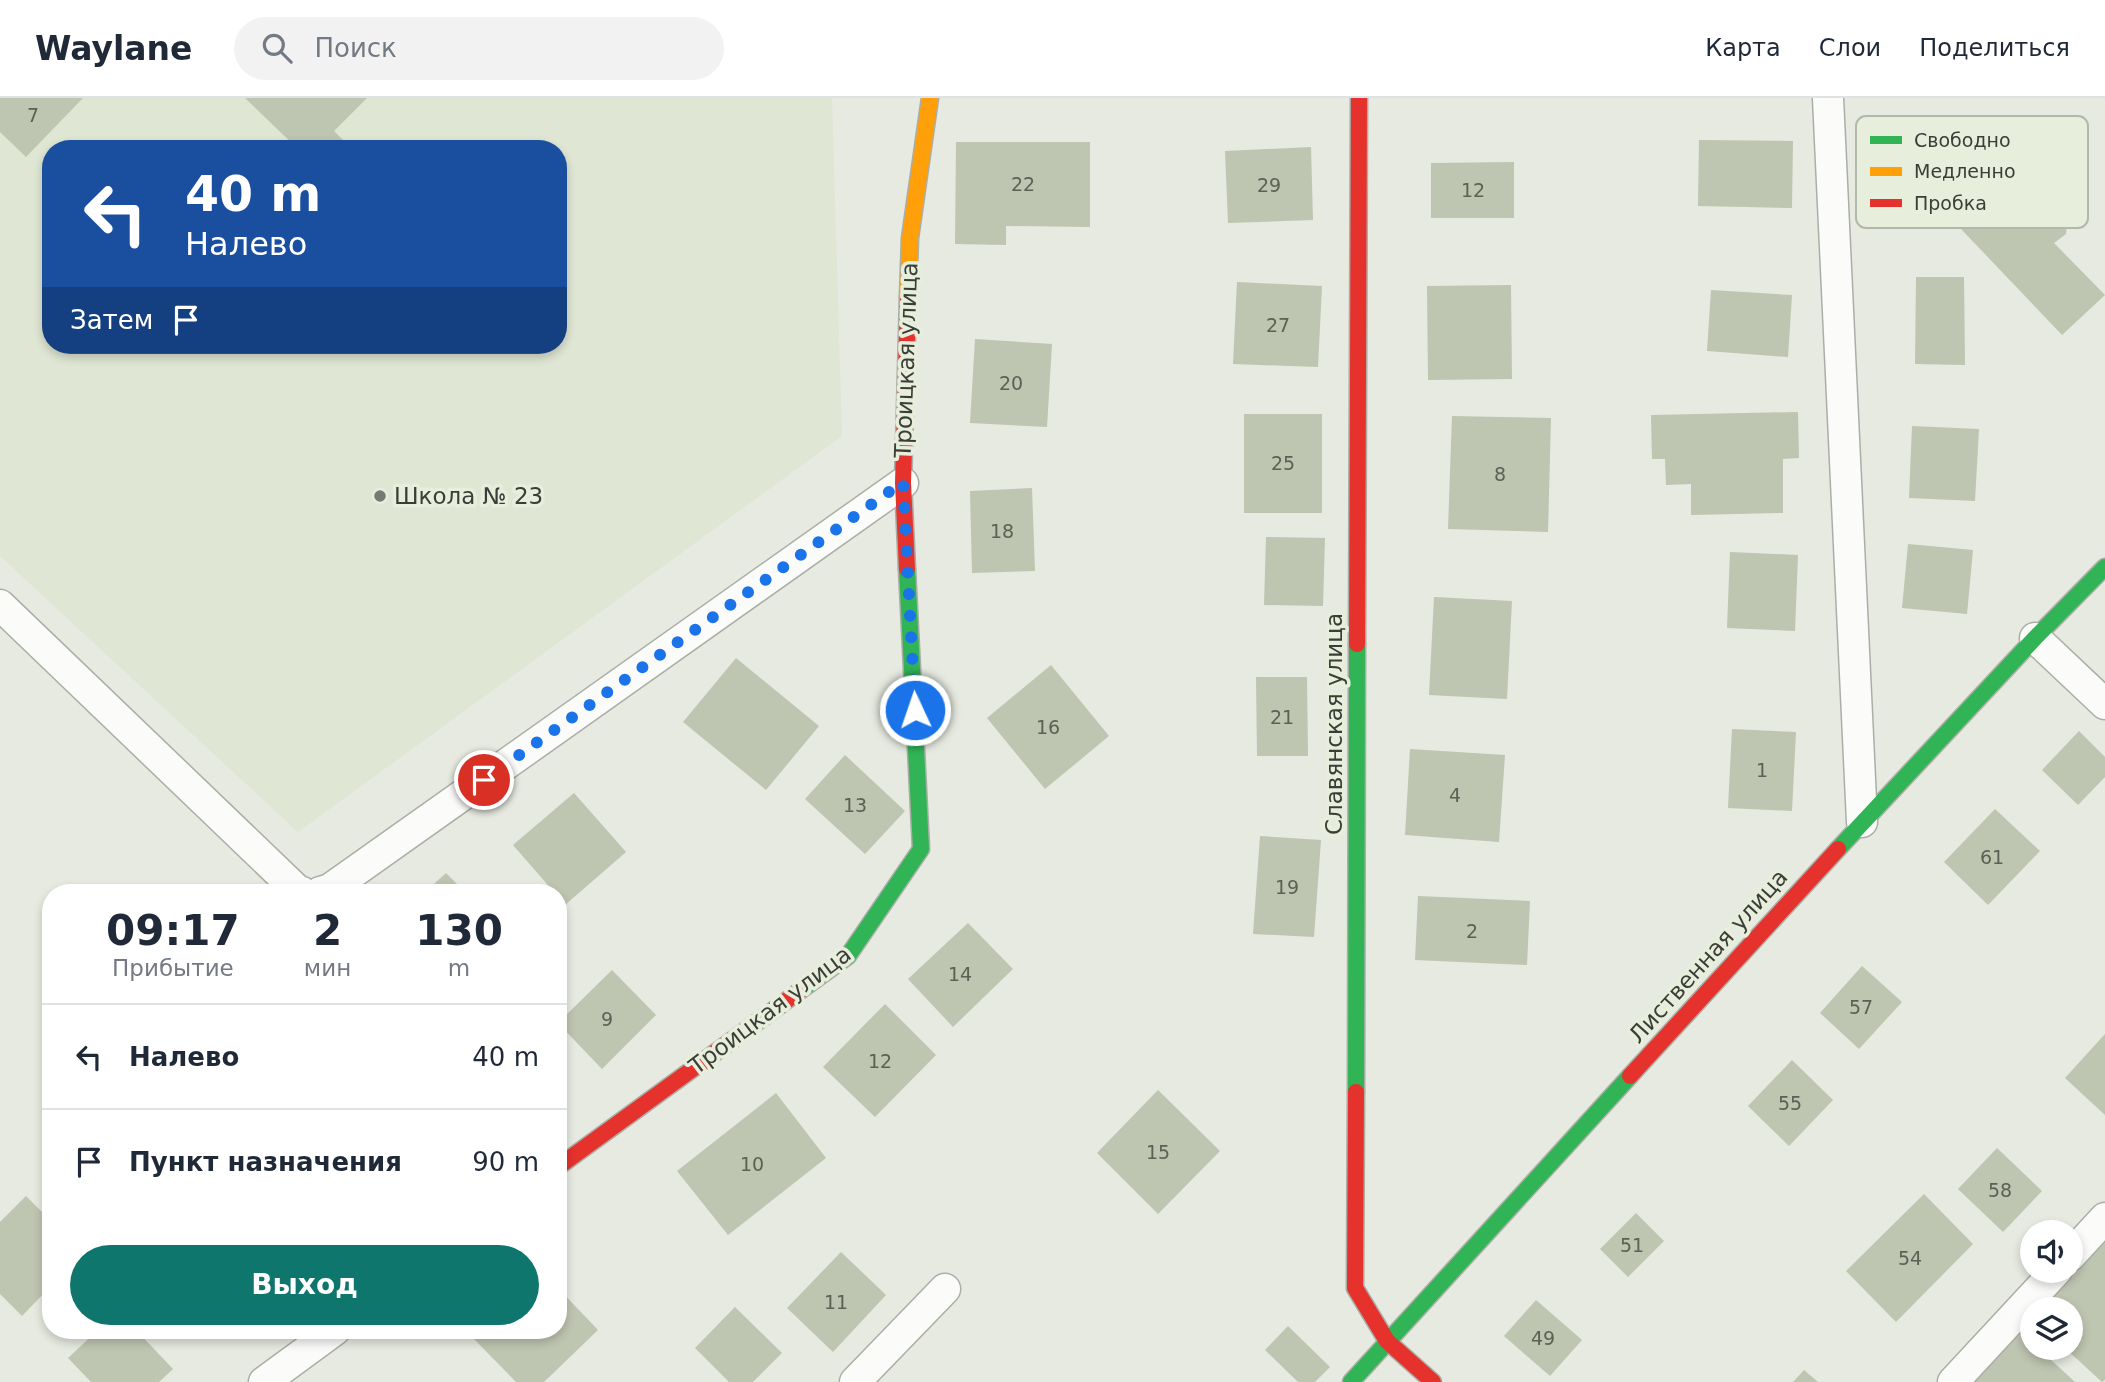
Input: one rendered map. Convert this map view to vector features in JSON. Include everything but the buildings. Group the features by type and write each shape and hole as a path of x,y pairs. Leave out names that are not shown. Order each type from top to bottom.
{"street":[{"name":"Троицкая улица","path":"567,1160 848,956 921,849 903,482 910,238 930,98"},
{"name":"Славянская улица","path":"1359,98 1355,1288 1387,1341 1433,1382"},
{"path":"1828,98 1862,822"},
{"path":"337,884 903,482"},
{"name":"Лиственная улица","path":"1351,1382 1862,822 2105,567"},
{"path":"0,605 291,884"},
{"path":"2035,638 2105,705"},
{"path":"2083,1242 2105,1218"},
{"path":"1953,1382 2045,1283"},
{"path":"855,1382 945,1289"},
{"path":"264,1382 323,1339"}],"shaded area":[{"name":"Школа № 23","path":"0,98 832,98 842,436 298,832 0,556"}],"traffic: fast":[{"path":"1838,849 2105,567"},
{"path":"801,990 848,956 921,849 907,569"},
{"path":"1356,1092 1357,644"},
{"path":"1351,1382 1630,1076"}],"traffic: slow":[{"path":"908,297 910,238 930,98"}],"traffic: jam":[{"path":"1357,644 1359,98"},
{"path":"907,569 903,483 908,297"},
{"path":"1630,1076 1838,849"},
{"path":"567,1160 801,990"},
{"path":"1356,1092 1355,1288 1387,1341 1433,1382"}],"place":[{"name":"Школа № 23","path":"380,496"}],"route":[{"path":"484,780 903,482 915,710"}]}
